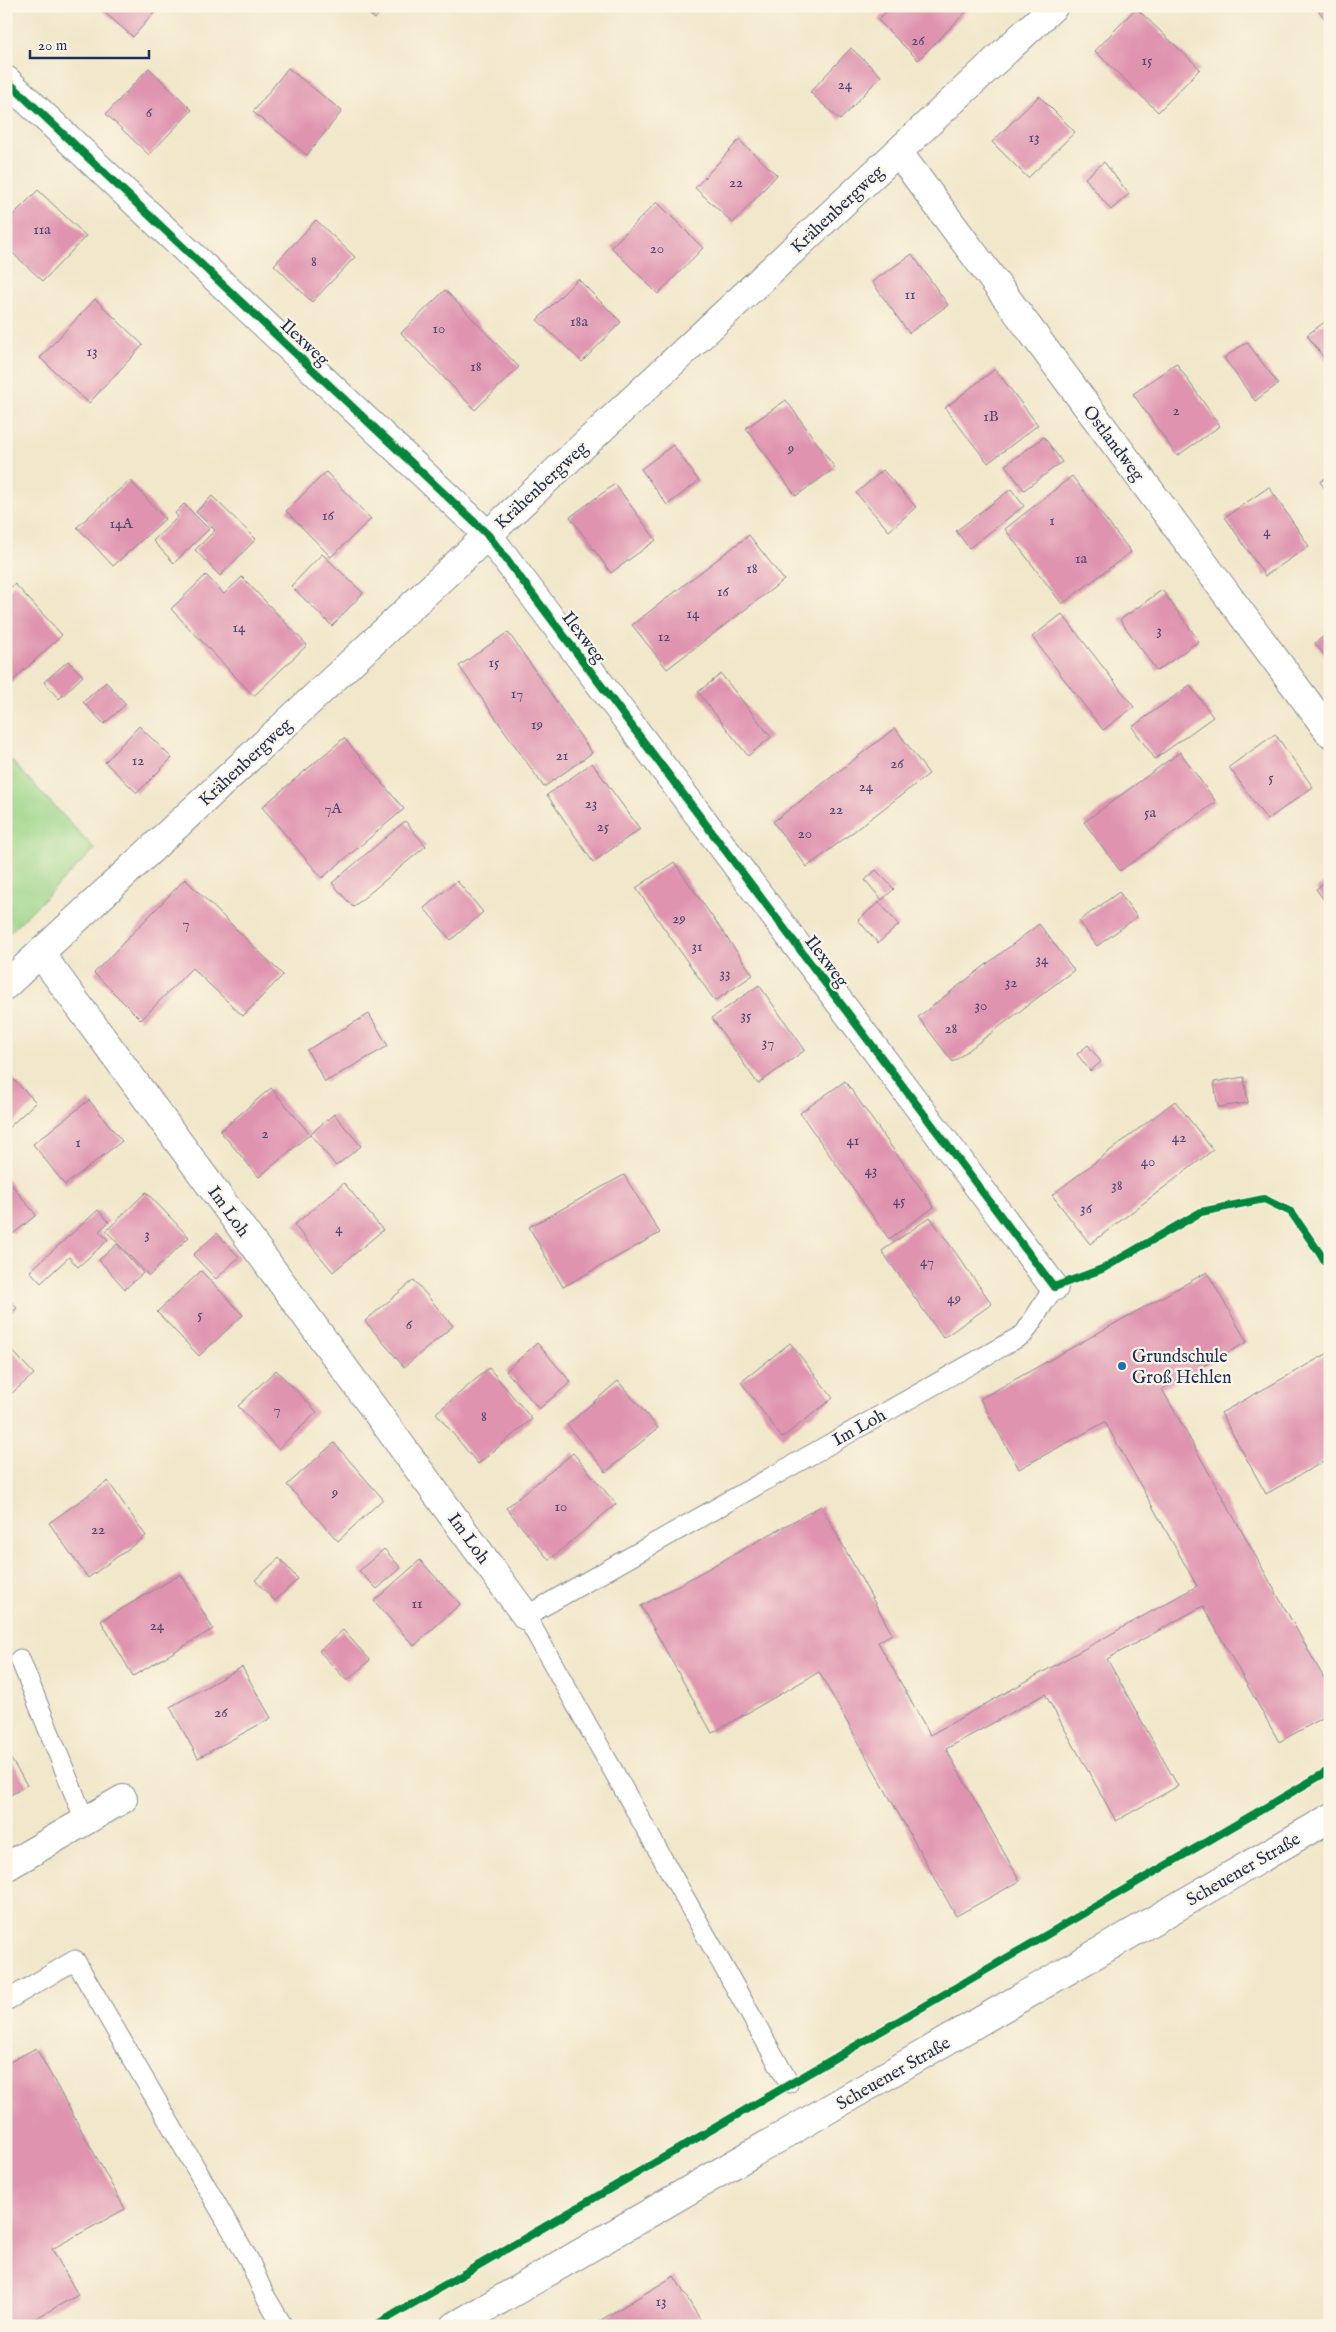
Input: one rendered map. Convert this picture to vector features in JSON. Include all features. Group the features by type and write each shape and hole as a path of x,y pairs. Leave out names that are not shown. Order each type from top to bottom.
{"street":[{"name":"Krähenbergweg","path":"6,985 1054,6"},
{"name":"Ilexweg","path":"6,80 488,535 1054,1287"},
{"name":"Ostlandweg","path":"898,152 1330,733"},
{"name":"Im Loh","path":"40,954 526,1616"},
{"path":"6,1867 123,1799"},
{"name":"Scheuener Straße","path":"455,2326 1330,1818"}],"lane":[{"name":"Im Loh","path":"526,1616 1024,1334 1054,1287"},
{"path":"526,1616 789,2083"},
{"path":"20,1659 85,1821"},
{"path":"6,2001 76,1960 249,2260 264,2294 283,2326"}],"green space":[{"path":"6,755 95,849 6,936"}],"building":[{"path":"97,6 160,6 133,37"},
{"path":"359,6 385,6 375,19"},
{"path":"892,6 972,6 918,60 878,20"},
{"path":"1315,6 1330,6 1330,26"},
{"path":"1136,8 1200,69 1158,112 1095,51"},
{"path":"851,48 881,76 840,120 810,92"},
{"path":"149,68 192,110 149,155 106,114"},
{"path":"288,68 342,111 307,155 253,112"},
{"path":"1039,96 1075,132 1028,178 992,142"},
{"path":"739,140 777,175 733,223 695,188"},
{"path":"1104,162 1129,194 1111,210 1085,178"},
{"path":"38,190 86,236 43,281 6,247 6,222"},
{"path":"657,202 703,248 658,294 611,247"},
{"path":"316,220 355,257 312,302 274,265"},
{"path":"912,254 948,305 909,333 872,282"},
{"path":"578,279 621,322 582,362 537,320"},
{"path":"445,290 519,367 475,410 401,333"},
{"path":"95,299 143,345 89,403 40,358"},
{"path":"1330,318 1330,366 1307,335"},
{"path":"1247,342 1278,384 1255,401 1224,358"},
{"path":"1176,363 1220,426 1177,456 1133,394"},
{"path":"995,369 1038,425 988,463 945,408"},
{"path":"786,400 835,468 796,496 746,428"},
{"path":"1044,437 1062,462 1024,490 1005,465"},
{"path":"673,445 699,481 667,505 641,469"},
{"path":"883,470 916,507 889,531 856,493"},
{"path":"326,472 371,519 331,557 286,511"},
{"path":"1330,475 1330,495 1320,482"},
{"path":"1072,476 1131,552 1062,604 1005,529"},
{"path":"130,480 165,519 113,566 77,527"},
{"path":"615,484 656,540 611,573 570,517"},
{"path":"1269,487 1309,546 1265,576 1225,517"},
{"path":"1011,489 1024,506 969,548 956,531"},
{"path":"212,496 256,539 220,576 195,550 215,530 196,512"},
{"path":"184,504 209,529 174,563 153,541 178,517 175,513"},
{"path":"749,535 784,580 667,669 632,625"},
{"path":"322,554 363,593 332,626 291,586"},
{"path":"206,575 224,594 242,577 307,645 254,696 171,609"},
{"path":"15,584 62,635 6,687 6,591"},
{"path":"1162,590 1199,641 1157,671 1120,620"},
{"path":"1062,614 1134,707 1103,730 1032,637"},
{"path":"1330,631 1330,662 1315,643"},
{"path":"508,632 592,753 544,787 459,666"},
{"path":"68,661 83,676 59,699 44,682"},
{"path":"721,674 771,737 748,756 698,692"},
{"path":"106,682 126,704 104,724 83,702"},
{"path":"1190,685 1213,717 1155,759 1132,727"},
{"path":"139,726 172,758 137,793 105,762"},
{"path":"895,728 929,774 807,867 773,822"},
{"path":"1275,734 1313,787 1267,820 1229,767"},
{"path":"344,738 404,809 322,878 262,807"},
{"path":"1180,752 1216,802 1120,871 1084,822"},
{"path":"592,763 640,829 593,862 547,795"},
{"path":"405,821 426,846 353,907 332,883"},
{"path":"674,862 753,975 715,1001 636,888"},
{"path":"876,870 894,889 882,900 865,880"},
{"path":"185,879 283,975 243,1016 192,968 141,1020 94,973"},
{"path":"1330,879 1330,908 1316,889"},
{"path":"457,881 483,912 451,940 424,908"},
{"path":"1119,892 1137,917 1097,946 1079,921"},
{"path":"879,902 899,925 878,943 858,920"},
{"path":"1039,924 1074,970 953,1062 918,1017"},
{"path":"759,985 805,1050 758,1084 712,1018"},
{"path":"369,1014 388,1046 325,1082 307,1050"},
{"path":"1088,1045 1101,1062 1090,1071 1077,1054"},
{"path":"6,1072 36,1102 6,1130"},
{"path":"1244,1077 1248,1103 1218,1107 1214,1082"},
{"path":"845,1081 934,1207 889,1239 800,1113"},
{"path":"271,1088 310,1134 259,1177 220,1131"},
{"path":"89,1100 122,1141 65,1185 33,1144"},
{"path":"1175,1101 1213,1150 1090,1244 1052,1195"},
{"path":"334,1114 361,1146 336,1166 310,1134"},
{"path":"624,1175 660,1233 563,1287 529,1227"},
{"path":"6,1178 36,1215 13,1234 6,1226"},
{"path":"344,1183 383,1230 333,1272 294,1225"},
{"path":"146,1192 189,1237 149,1276 106,1231"},
{"path":"98,1210 109,1222 99,1231 108,1240 78,1267 69,1257 41,1283 30,1271"},
{"path":"930,1217 992,1304 943,1338 882,1251"},
{"path":"217,1233 239,1257 216,1279 193,1255"},
{"path":"117,1244 143,1273 125,1289 99,1260"},
{"path":"201,1271 243,1315 199,1356 157,1312"},
{"path":"1207,1272 1247,1342 1162,1389 1330,1689 1330,1714 1279,1742 1203,1606 1107,1659 1178,1786 1116,1821 1045,1694 946,1749 1020,1881 956,1916 819,1672 712,1733 641,1606 821,1506 892,1634 878,1642 930,1735 1197,1586 1105,1422 1019,1469 980,1399"},
{"path":"414,1280 453,1326 404,1367 365,1321"},
{"path":"6,1296 17,1308 6,1318"},
{"path":"537,1343 571,1382 539,1409 506,1371"},
{"path":"790,1343 833,1398 782,1438 741,1382"},
{"path":"6,1344 34,1374 12,1393 6,1386"},
{"path":"1330,1352 1330,1458 1266,1494 1221,1413"},
{"path":"489,1368 532,1419 478,1464 436,1413"},
{"path":"276,1370 317,1412 278,1449 238,1406"},
{"path":"618,1381 658,1428 606,1472 567,1425"},
{"path":"334,1443 383,1499 338,1541 287,1485"},
{"path":"573,1453 616,1504 549,1560 506,1508"},
{"path":"108,1481 146,1536 88,1578 49,1523"},
{"path":"384,1549 401,1568 377,1589 359,1571"},
{"path":"279,1558 298,1579 275,1601 255,1580"},
{"path":"420,1560 460,1604 414,1646 374,1601"},
{"path":"181,1574 213,1629 133,1676 101,1621"},
{"path":"343,1630 370,1660 347,1681 319,1651"},
{"path":"242,1667 271,1718 198,1758 170,1707"},
{"path":"6,1751 27,1785 6,1798"},
{"path":"36,2048 125,2209 52,2249 78,2295 27,2323 29,2326 6,2326 6,2064"},
{"path":"674,2276 704,2326 591,2326"}],"cycle path":[{"path":"6,80 488,535 1054,1287 1102,1269 1201,1212 1264,1199 1291,1212 1330,1268"},
{"path":"374,2326 1330,1770"}],"place":[{"name":"Grundschule Groß Hehlen","path":"1122,1366"}]}
